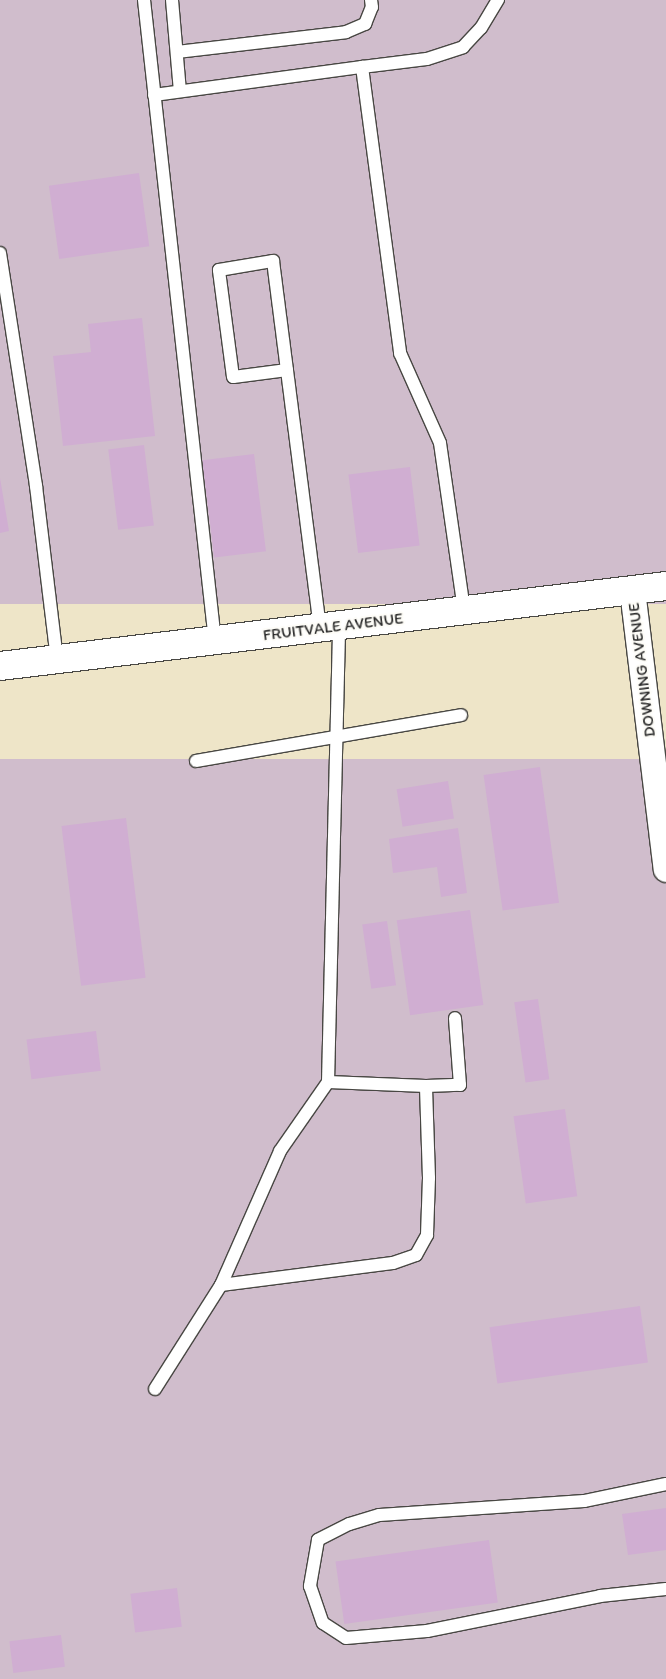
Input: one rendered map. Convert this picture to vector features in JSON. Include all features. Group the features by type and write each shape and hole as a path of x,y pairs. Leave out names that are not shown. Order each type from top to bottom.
{"main road":[{"name":"FRUITVALE AVENUE","path":"0,666 330,628 666,586"}],"street":[{"name":"DOWNING AVENUE","path":"632,590 666,869"}],"lane":[{"path":"144,0 215,641"},
{"path":"172,0 180,91"},
{"path":"177,52 346,32 365,24 372,7 371,0"},
{"path":"154,95 427,59 463,46 481,28 498,0"},
{"path":"362,67 400,353 440,444 464,610"},
{"path":"0,253 36,486 57,659"},
{"path":"155,1389 221,1285 280,1151 328,1082 338,737 330,628 287,370 273,262 219,270 233,377 287,370"},
{"path":"196,761 461,715"},
{"path":"328,1082 426,1086 460,1085 455,1018"},
{"path":"221,1285 393,1263 416,1255 427,1236 429,1178 426,1086"},
{"path":"666,1484 584,1501 521,1503 372,1517 349,1524 318,1540 310,1586 324,1623 346,1638 427,1631 600,1596 666,1589"}],"shaded area":[{"path":"0,0 666,0 666,604 0,604"},
{"path":"0,759 666,759 666,1679 0,1679"}],"building":[{"path":"139,173 149,246 59,259 49,186"},
{"path":"142,318 155,436 63,446 53,356 91,352 88,324"},
{"path":"144,445 154,525 118,530 108,449"},
{"path":"254,454 266,551 214,558 202,460"},
{"path":"410,467 420,545 358,553 348,475"},
{"path":"0,478 9,531 0,533"},
{"path":"540,767 559,903 503,911 484,775"},
{"path":"448,781 454,819 403,827 397,789"},
{"path":"126,818 146,978 81,986 61,826"},
{"path":"458,828 467,893 441,897 437,867 393,873 389,839"},
{"path":"470,910 483,1005 410,1015 397,920"},
{"path":"387,921 396,985 371,989 362,924"},
{"path":"538,999 549,1079 526,1083 514,1002"},
{"path":"96,1031 101,1071 31,1079 27,1040"},
{"path":"565,1109 577,1196 526,1203 514,1116"},
{"path":"640,1306 648,1362 497,1384 489,1327"},
{"path":"666,1508 666,1550 628,1555 622,1514"},
{"path":"489,1540 498,1602 344,1624 336,1562"},
{"path":"177,1588 182,1627 135,1632 130,1594"},
{"path":"61,1635 65,1667 13,1673 9,1641"}]}
